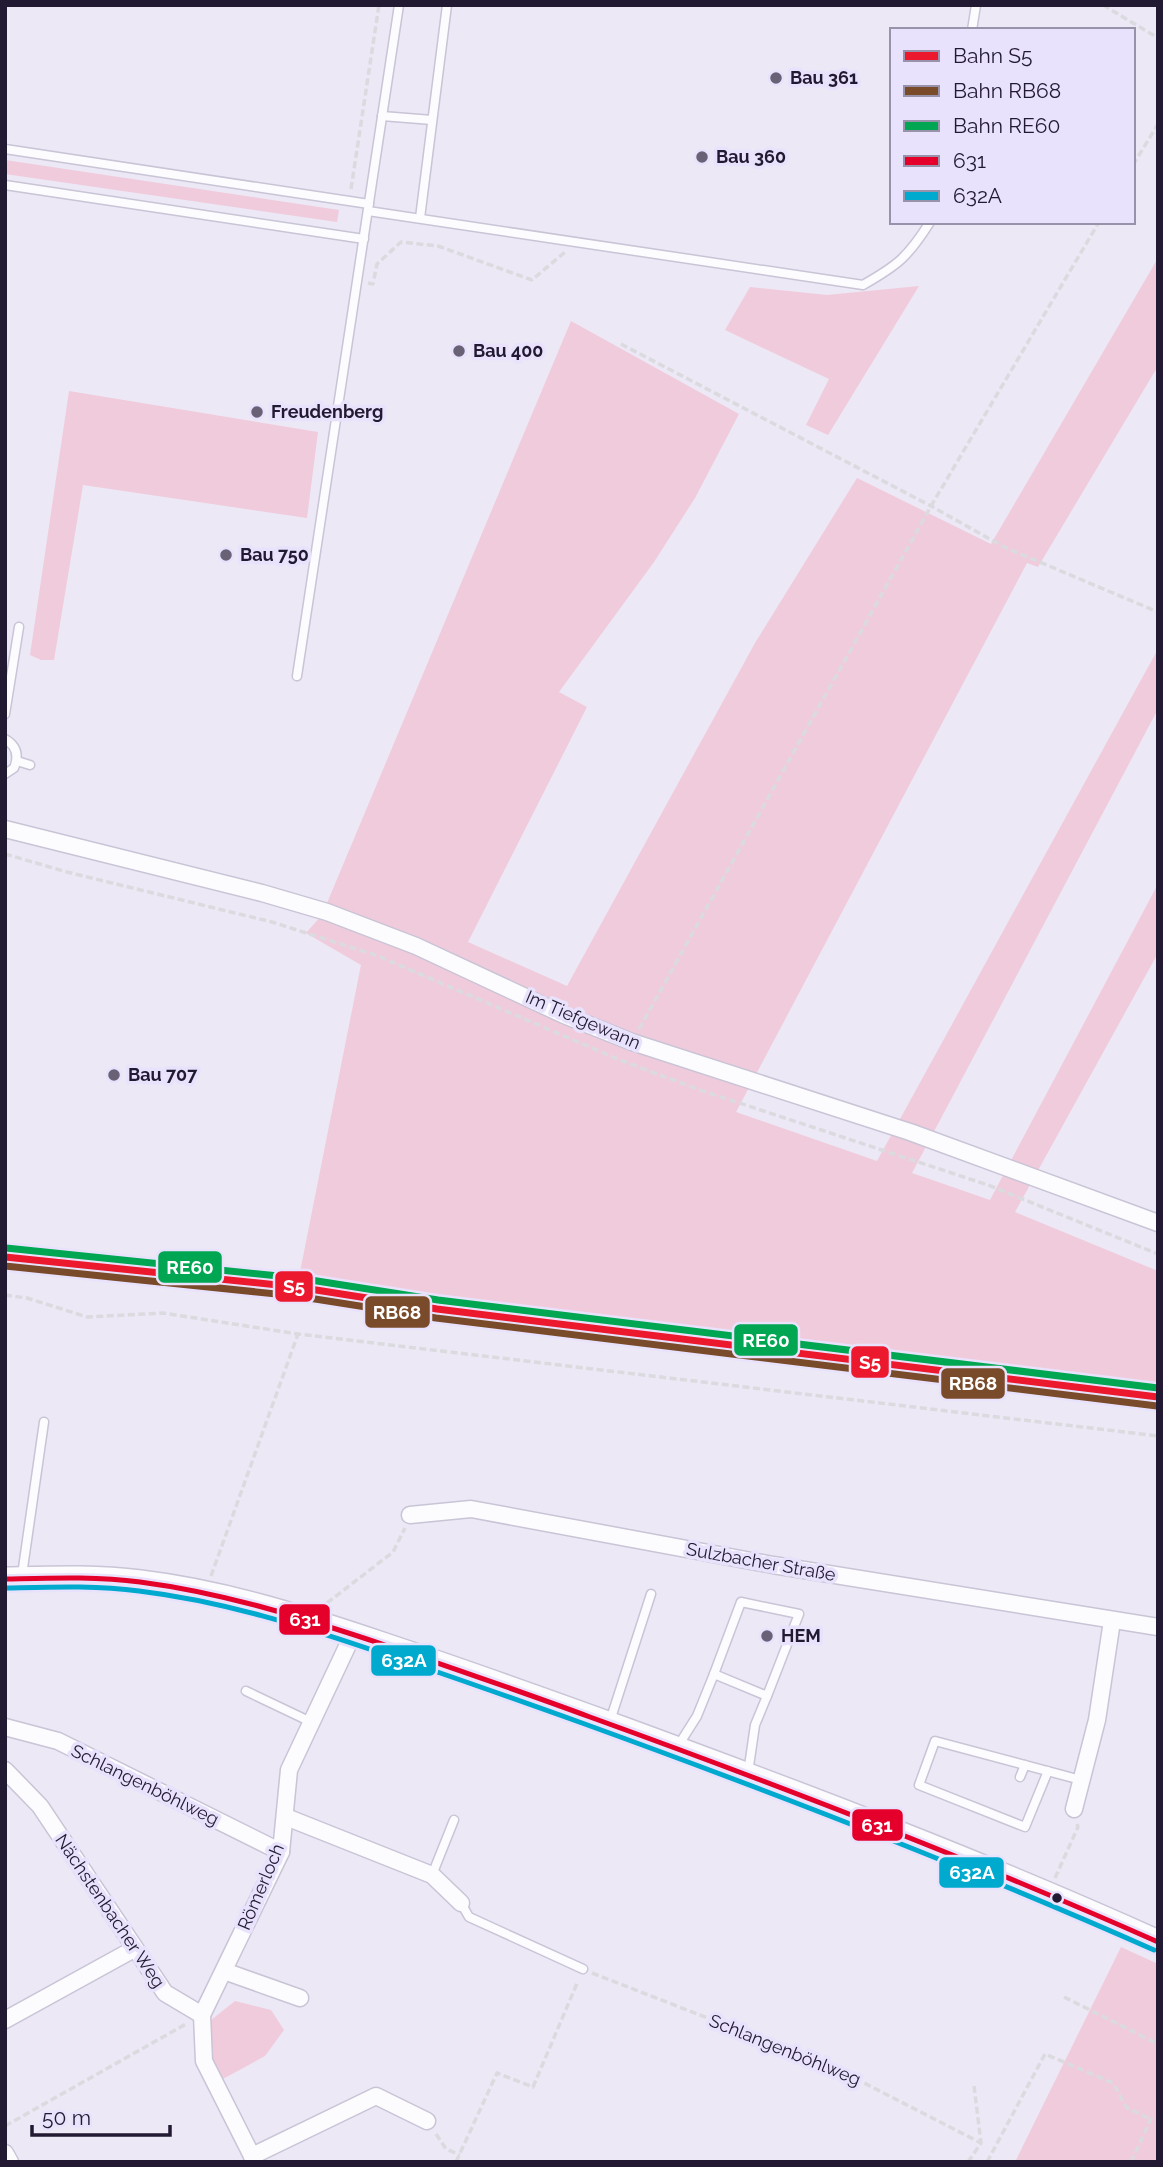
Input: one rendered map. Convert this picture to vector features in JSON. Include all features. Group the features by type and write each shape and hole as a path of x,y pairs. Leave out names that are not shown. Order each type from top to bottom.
{"main road":[{"path":"13,1578 138,1582 253,1603 306,1618 609,1724 877,1823 1007,1875 1158,1942"}],"street":[{"name":"Im Tiefgewann","path":"5,829 327,912 416,946 564,1015 632,1042 922,1136 1158,1223"},
{"name":"Sulzbacher Straße","path":"410,1515 471,1509 772,1565 1158,1627"},
{"path":"1073,1808 1097,1720 1112,1620"},
{"name":"Römerloch","path":"202,2015 281,1852 289,1770 352,1634"},
{"name":"Schlangenböhlweg","path":"5,1727 58,1741 281,1852"},
{"name":"Nächstenbacher Weg","path":"5,1770 40,1806 165,1993 202,2015"},
{"path":"286,1816 432,1875 461,1903"},
{"path":"7,2015 134,1949"},
{"path":"224,1971 300,1998"},
{"path":"202,2015 204,2061 254,2159 376,2096 427,2121"},
{"path":"5,2153 10,2162"}],"lane":[{"path":"297,676 399,5"},
{"path":"420,218 447,5"},
{"path":"972,28 976,5"},
{"path":"382,116 432,120"},
{"path":"5,149 349,201 420,218 863,285 897,265 915,246 929,224"},
{"path":"5,185 363,239"},
{"path":"5,714 19,627"},
{"path":"5,740 17,753 14,768 5,774"},
{"path":"17,761 30,765"},
{"path":"13,1578 44,1422"},
{"path":"609,1724 651,1594"},
{"path":"676,1749 697,1716 741,1602 799,1614 755,1725 747,1776"},
{"path":"714,1674 767,1696"},
{"path":"246,1691 311,1722"},
{"path":"1048,1771 1025,1826 919,1785 935,1741 1048,1771 1081,1780"},
{"path":"1020,1777 1025,1765"},
{"path":"1003,1818 1007,1807"},
{"path":"432,1875 454,1820"},
{"path":"461,1903 469,1917 583,1969"}],"path":[{"path":"349,201 379,5"},
{"path":"1103,5 1158,37"},
{"path":"1135,162 1158,124"},
{"path":"620,1060 931,506 1098,224"},
{"path":"621,344 1004,547 1158,611"},
{"path":"5,1295 27,1298 87,1317 163,1313 298,1334 1158,1436"},
{"path":"205,1593 298,1334"},
{"path":"306,1618 314,1599 327,1603 393,1552 410,1515"},
{"path":"1065,1882 1055,1878 1078,1827 1073,1808"},
{"path":"456,2162 498,2073 533,2087 583,1969"},
{"name":"Schlangenböhlweg","path":"583,1969 831,2066 981,2143"},
{"path":"1064,1997 1158,2044"},
{"path":"5,2126 202,2015"},
{"path":"987,2162 1045,2054 1112,2083 1127,2108 1158,2123"},
{"path":"968,2162 981,2143 974,2086"},
{"path":"1131,2162 1150,2119"},
{"path":"427,2121 446,2149 460,2155"}],"shaded area":[{"path":"5,160 339,210 337,222 5,174"},
{"path":"1158,258 1158,366 1038,567 1027,563 736,1112 877,1161 1158,649 1158,709 912,1173 990,1200 1158,884 1158,953 1015,1212 1158,1271 1158,1387 297,1287 361,965 306,933 322,915 571,321 739,414 695,498 654,562 559,692 587,707 468,942 567,986 755,643 857,478 991,544"},
{"path":"919,286 828,435 806,425 829,379 725,330 750,287 827,295"},
{"path":"69,391 318,432 307,518 83,485 54,660 41,660 30,655"},
{"path":"1121,1947 1158,1964 1158,2162 1015,2162"},
{"path":"235,2001 271,2010 284,2030 265,2056 221,2080 212,2057 211,2020"}],"rail line":[{"name":"RE60","path":"6,1248 298,1278 438,1300 1158,1388"},
{"name":"S5","path":"5,1257 297,1287 437,1309 1158,1397"},
{"name":"RB68","path":"5,1266 296,1296 436,1318 1157,1406"}],"transit line":[{"name":"631","path":"5,1579 89,1578 140,1582 234,1600 327,1626 662,1743 946,1853 1158,1942"},
{"name":"632A","path":"5,1588 106,1588 170,1595 231,1608 322,1633 654,1749 942,1860 1154,1950"}],"place":[{"name":"Bau 361","path":"776,78"},
{"name":"Bau 360","path":"702,157"},
{"name":"Bau 400","path":"459,351"},
{"name":"Freudenberg","path":"257,412"},
{"name":"Bau 750","path":"226,555"},
{"name":"Bau 707","path":"114,1075"},
{"name":"HEM","path":"767,1636"}]}
